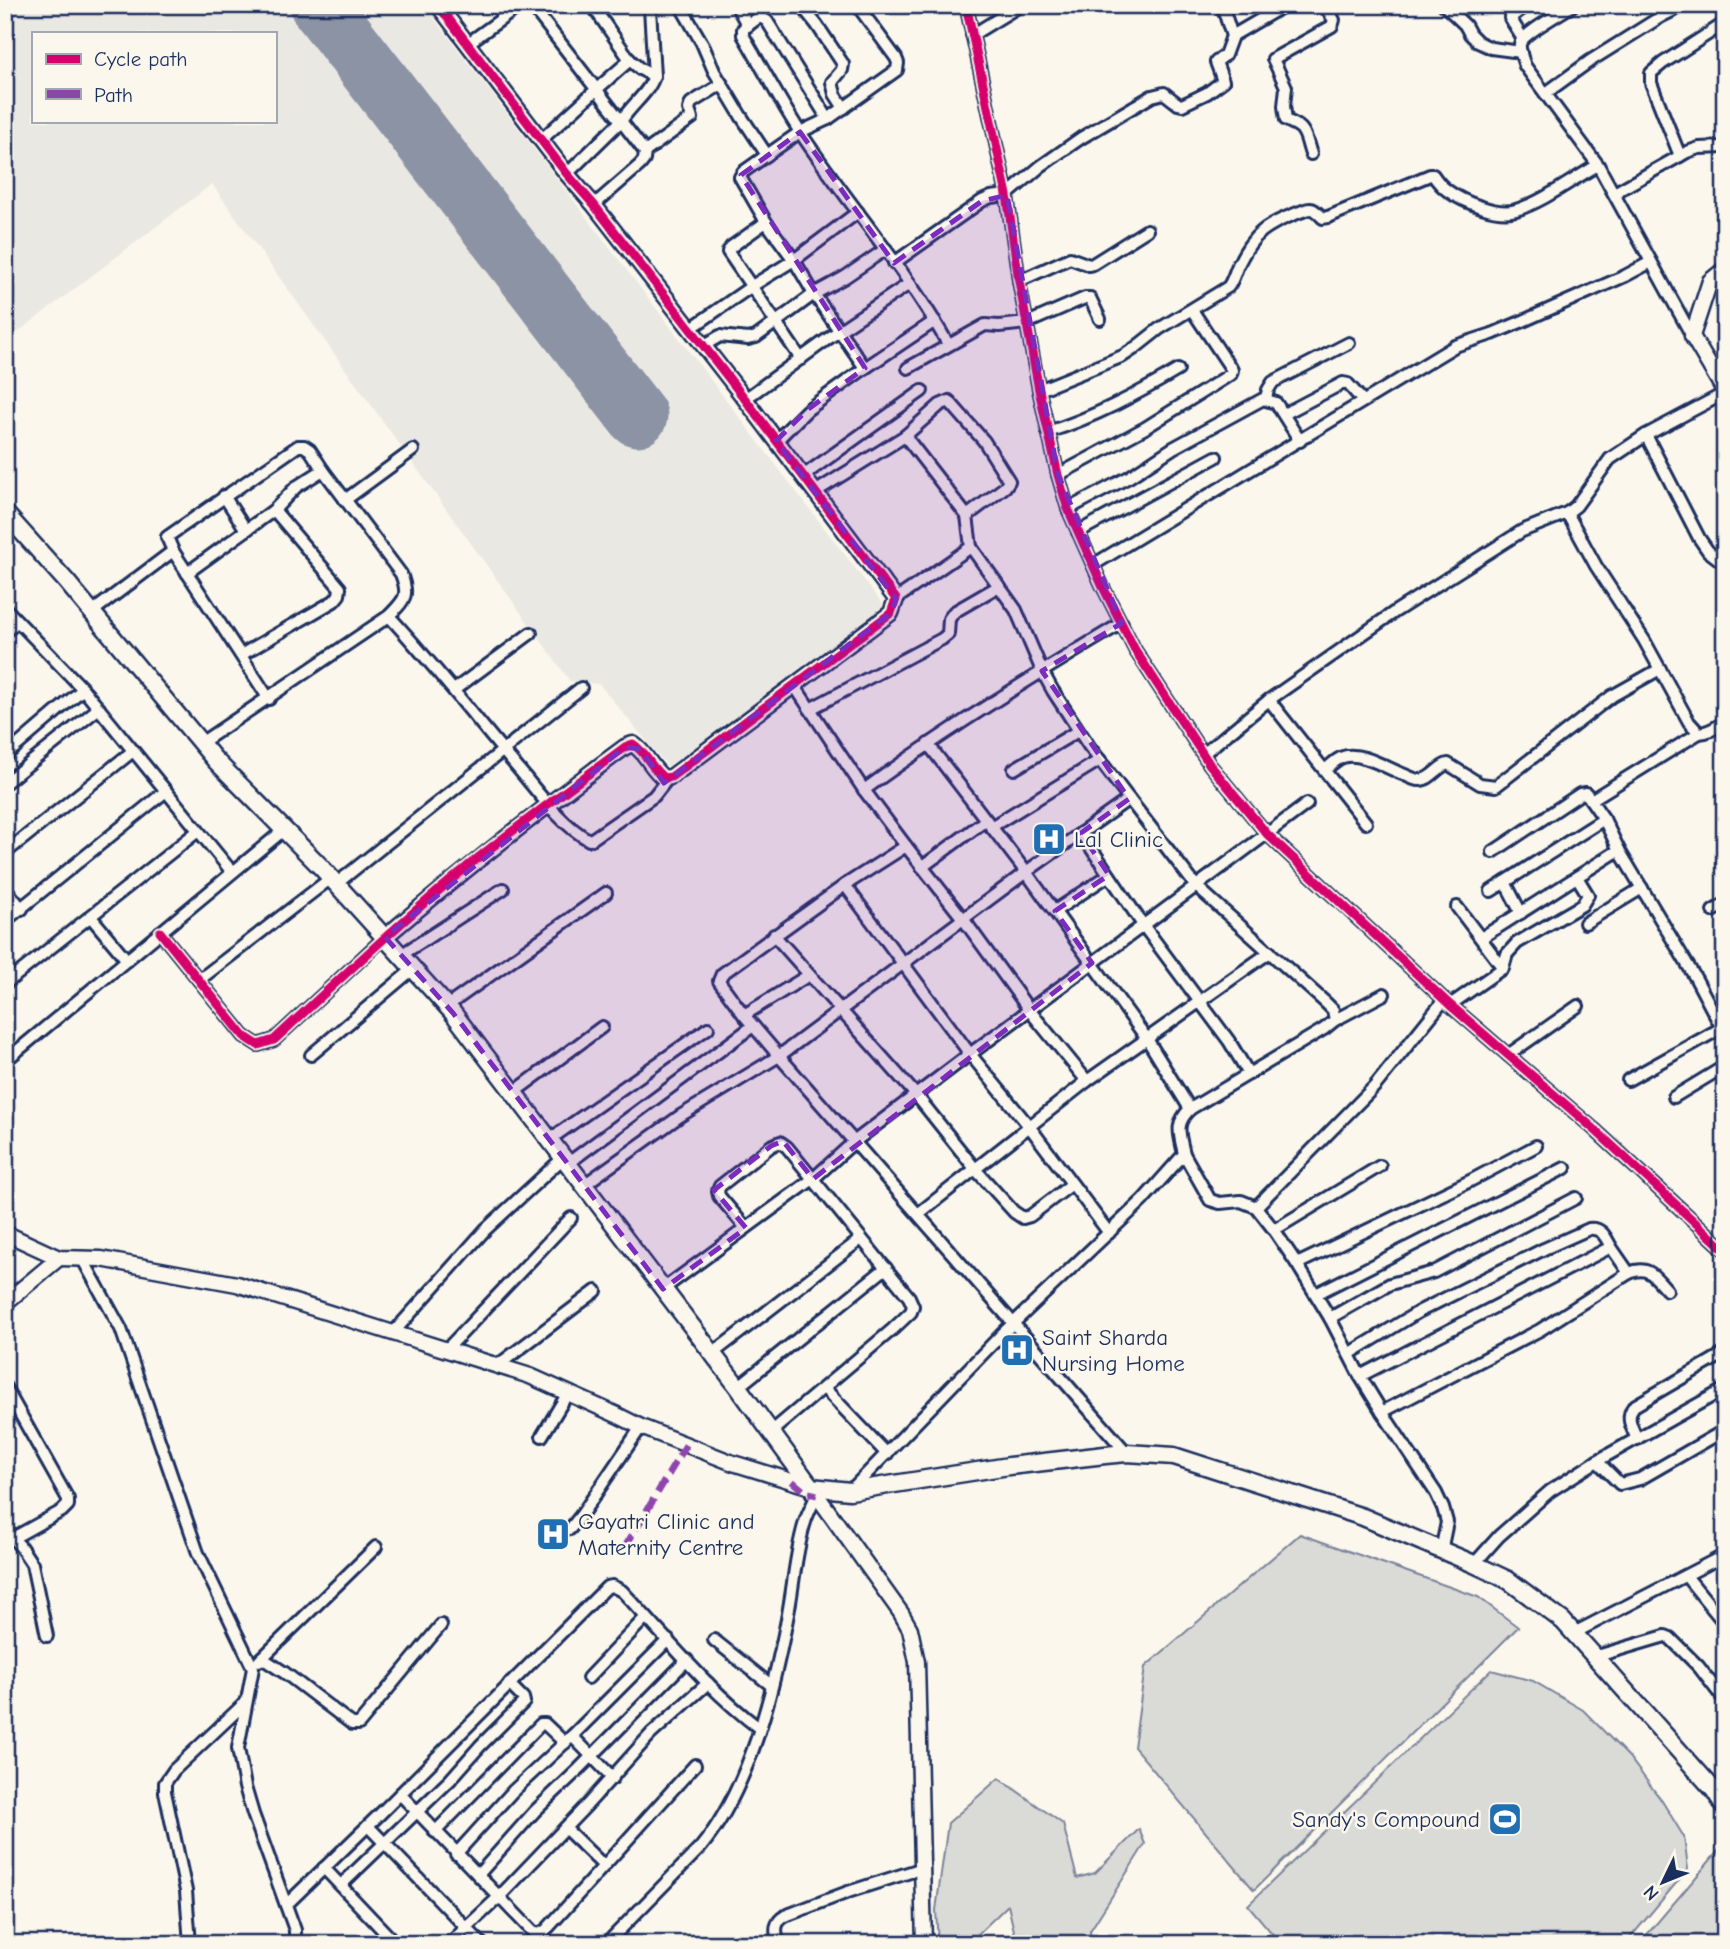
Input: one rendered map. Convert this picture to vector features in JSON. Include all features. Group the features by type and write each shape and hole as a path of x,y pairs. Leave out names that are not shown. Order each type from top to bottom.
{"main road":[{"path":"5,513 92,612 215,760 285,828 447,1006 738,1387 814,1491 850,1491 1009,1466 1128,1453 1174,1456 1363,1517 1508,1580 1563,1621 1594,1657 1719,1786 1725,1807"}],"street":[{"path":"438,5 567,174 745,399 896,599"},
{"path":"467,44 521,5"},
{"path":"531,5 646,152"},
{"path":"592,5 630,61 654,76"},
{"path":"567,174 622,120 651,84 654,76 649,8 652,5"},
{"path":"680,5 722,84 767,155"},
{"path":"736,5 748,26"},
{"path":"801,5 844,64 832,82 835,94 844,108"},
{"path":"857,5 897,58 898,67 844,108 800,132 743,172 740,177 766,222 865,368"},
{"path":"966,5 1007,195 1019,281 1058,475 1078,532 1135,650 1203,754 1267,834 1447,1002 1604,1138 1725,1250"},
{"path":"972,35 1021,5"},
{"path":"894,263 982,201 1007,195 1041,166 1081,138 1152,96 1164,93 1178,104 1186,105 1220,84 1222,79 1216,62 1225,55 1232,36 1222,5"},
{"path":"1232,36 1285,5"},
{"path":"1311,155 1303,131 1286,120 1286,87 1273,61 1279,54 1332,26 1334,20 1324,5"},
{"path":"1444,5 1465,24 1478,42 1491,48 1521,52"},
{"path":"1523,39 1510,18 1527,5"},
{"path":"1203,754 1269,700 1396,611 1522,531 1567,513 1576,506 1610,459 1646,435 1725,393 1598,164 1525,66 1520,45 1523,39 1573,5"},
{"path":"1546,93 1590,61 1684,5"},
{"path":"828,119 767,21 760,18 743,29 743,35 800,132 886,249 948,344"},
{"path":"1680,156 1651,83 1651,74 1725,23"},
{"path":"542,139 630,61"},
{"path":"594,205 640,165 646,152 692,118 689,109 691,103 722,84"},
{"path":"1614,193 1699,148 1725,147"},
{"path":"1039,390 1123,356 1159,329 1228,287 1256,235 1279,220 1310,209 1317,210 1323,218 1328,217 1430,175 1448,192 1494,211 1508,212 1542,198 1598,164"},
{"path":"690,329 794,260 858,212"},
{"path":"766,222 728,250 729,254 801,359"},
{"path":"1019,281 1070,258 1093,264 1146,230"},
{"path":"703,346 720,336 748,339 756,337 814,293 845,277 886,249"},
{"path":"1093,565 1455,346 1523,321 1651,262"},
{"path":"1692,337 1710,281 1725,269"},
{"path":"745,399 909,284"},
{"path":"908,368 985,325 1027,323 1088,297 1093,301 1100,319"},
{"path":"1058,475 1145,428 1231,374 1192,310"},
{"path":"776,441 807,410 935,321"},
{"path":"1266,398 1273,383 1349,342"},
{"path":"1048,432 1082,421 1114,406 1178,370"},
{"path":"1284,414 1343,383 1348,384 1363,401"},
{"path":"803,476 922,391"},
{"path":"1068,509 1266,398 1276,403 1300,441"},
{"path":"815,492 905,436 947,401 959,410 984,441 1009,483 967,516"},
{"path":"1646,435 1699,538 1708,551 1725,564"},
{"path":"905,436 967,516 971,547 1016,610 1042,671 1078,731 1196,886 1326,1003 1333,1010 1335,1020"},
{"path":"201,743 269,699 389,616 404,600 407,589 401,574 310,450 304,446 298,446 167,537 173,551 269,699"},
{"path":"345,500 412,450"},
{"path":"1078,532 1216,457"},
{"path":"187,573 274,510 296,487 323,470"},
{"path":"225,496 246,530"},
{"path":"241,656 340,596 340,588 274,510"},
{"path":"1567,513 1596,566 1644,640 1689,722 1699,733"},
{"path":"389,616 548,804 589,841 654,796 668,778 891,613 896,599 971,547"},
{"path":"92,612 173,551"},
{"path":"810,709 942,639 948,634 949,619 954,612 999,586"},
{"path":"5,608 99,708 232,872"},
{"path":"5,632 17,622"},
{"path":"864,790 928,744 1122,623"},
{"path":"454,690 531,633"},
{"path":"1325,770 1342,757 1355,757 1379,763 1421,780 1448,764 1480,784 1496,786 1612,696 1660,669"},
{"path":"794,685 905,846 964,920 1030,1011 1087,1081"},
{"path":"199,981 334,881 581,688"},
{"path":"6,752 83,690"},
{"path":"1269,700 1366,823"},
{"path":"5,783 99,708"},
{"path":"1591,800 1699,733 1708,732 1725,722"},
{"path":"1014,769 1078,731"},
{"path":"160,932 244,1036 258,1045 274,1040 385,937 467,867 625,747 633,744 641,749 657,774 668,778"},
{"path":"928,744 1092,962 1147,1039 1190,1109"},
{"path":"5,853 133,751"},
{"path":"922,867 989,823 1100,760"},
{"path":"5,921 166,791"},
{"path":"1493,852 1580,794 1586,793 1604,819 1619,850 1724,1029 1628,1080"},
{"path":"584,1185 680,1116 779,1056 1026,872 1129,799"},
{"path":"663,1289 813,1179 855,1141 1092,962 1307,804"},
{"path":"1490,891 1604,819"},
{"path":"5,1061 285,828"},
{"path":"5,984 198,831"},
{"path":"1081,833 1143,925 1229,1041 1249,1074"},
{"path":"905,846 774,935 722,974 719,981 753,1026 1128,1453"},
{"path":"1480,939 1619,850"},
{"path":"1055,911 1109,875"},
{"path":"1256,1207 1375,1086 1447,1002 1503,968 1507,954 1517,943 1582,905 1588,895 1577,877"},
{"path":"1505,883 1521,913"},
{"path":"845,885 970,1054 1029,1126 1110,1233"},
{"path":"5,888 22,909"},
{"path":"1584,923 1642,888"},
{"path":"401,955 503,889"},
{"path":"447,1006 606,893"},
{"path":"1713,911 1725,904"},
{"path":"1457,907 1503,968"},
{"path":"91,917 127,960"},
{"path":"774,935 917,1096 976,1170 1014,1212 1023,1218 1035,1213 1072,1184"},
{"path":"918,1214 1087,1081 1270,952"},
{"path":"311,1055 413,969"},
{"path":"744,1015 809,975"},
{"path":"1384,994 1335,1020 1190,1109 1180,1120 1179,1130 1184,1154 1210,1200 1220,1203 1241,1201 1256,1207 1297,1264 1330,1318 1360,1376 1436,1493 1447,1522 1441,1551"},
{"path":"1508,1055 1578,1006"},
{"path":"393,1333 485,1230 565,1161 753,1026"},
{"path":"513,1093 602,1027"},
{"path":"550,1140 708,1028"},
{"path":"1674,1097 1725,1066"},
{"path":"746,1228 719,1196 718,1191 720,1186 780,1142 787,1147 886,1268 913,1306 911,1312 771,1432"},
{"path":"1297,1264 1470,1181 1535,1146"},
{"path":"850,1491 1014,1323 1110,1233 1184,1154"},
{"path":"1274,1230 1380,1166"},
{"path":"1315,1294 1565,1168"},
{"path":"1330,1318 1390,1284 1434,1272 1576,1198"},
{"path":"446,1350 571,1219"},
{"path":"1349,1354 1420,1311 1589,1229 1602,1232 1629,1273"},
{"path":"5,1233 59,1258 101,1258 237,1284 530,1376 641,1427 814,1491 910,1629 917,1662 924,1944"},
{"path":"712,1354 861,1239"},
{"path":"1360,1376 1611,1247"},
{"path":"5,1303 59,1258"},
{"path":"82,1258 121,1329 198,1553 253,1668"},
{"path":"738,1387 886,1268"},
{"path":"1382,1412 1540,1330 1629,1273 1639,1269 1647,1270 1667,1290"},
{"path":"498,1366 596,1291"},
{"path":"1637,1438 1629,1419 1634,1406 1725,1353"},
{"path":"5,1387 9,1404 65,1493 68,1505 9,1534 27,1555 35,1573 47,1636"},
{"path":"824,1388 887,1454"},
{"path":"1474,1563 1499,1536 1550,1491 1597,1461 1725,1389"},
{"path":"542,1436 568,1393"},
{"path":"570,1529 641,1427"},
{"path":"1597,1461 1620,1484 1628,1483 1640,1479 1725,1430"},
{"path":"606,1944 713,1833 744,1772 772,1686 788,1617 800,1542 814,1491"},
{"path":"296,1943 295,1930 245,1787 238,1748 245,1703 253,1668 376,1547"},
{"path":"1574,1633 1725,1555"},
{"path":"1686,1576 1725,1623"},
{"path":"286,1905 607,1587 617,1587 709,1683 759,1728"},
{"path":"1714,1609 1725,1601"},
{"path":"588,1678 646,1617"},
{"path":"262,1658 355,1725 359,1724 441,1625"},
{"path":"1594,1657 1665,1636 1699,1667 1725,1701"},
{"path":"456,1854 513,1791 668,1640"},
{"path":"714,1640 772,1686"},
{"path":"478,1875 535,1811 687,1660"},
{"path":"449,1944 500,1896 613,1778 651,1734 709,1683"},
{"path":"341,1885 450,1780 524,1702 509,1684"},
{"path":"190,1944 186,1891 165,1783 174,1770 245,1703"},
{"path":"435,1832 541,1724 545,1724 592,1756 613,1778"},
{"path":"400,1794 533,1932 540,1934 695,1765"},
{"path":"368,1826 482,1944"},
{"path":"565,1828 604,1866"},
{"path":"324,1868 396,1944"},
{"path":"778,1944 777,1923 785,1916 923,1868"}],"highlighted area":[{"path":"800,132 894,263 982,201 1007,195 1058,475 1122,623 1042,671 1129,799 1081,833 1109,875 1055,911 1092,963 813,1179 783,1141 771,1146 714,1190 746,1228 663,1289 453,1013 385,937 625,747 641,749 664,783 891,613 896,599 776,441 807,410 865,368 741,175"}],"shaded area":[{"path":"5,5 424,5 884,606 668,767 599,684 570,681 212,184 5,342"},
{"path":"1300,1534 1478,1597 1518,1627 1254,1890 1134,1747 1145,1667"},
{"name":"Sandy's Compound","path":"1491,1670 1533,1681 1583,1710 1629,1757 1662,1801 1684,1837 1688,1869 1625,1944 1281,1944 1248,1905"},
{"path":"999,1778 1063,1824 1077,1878 1095,1873 1139,1829 1145,1844 1090,1931 1091,1944 1017,1944 1008,1905 975,1937 963,1944 938,1944 936,1910 948,1823"},
{"path":"1725,1843 1725,1944 1639,1944"}],"runway":[{"path":"320,5 637,416"}],"marked path":[{"path":"625,1547 686,1445"},
{"path":"792,1481 805,1492 817,1495"}],"cycle path":[{"path":"160,932 244,1036 258,1045 274,1040 468,866 625,747 633,744 664,778 671,777 891,613 896,599 745,399 567,174 438,5"},
{"path":"966,5 1007,195 1019,281 1058,475 1068,509 1135,650 1210,765 1267,834 1450,1005 1594,1129 1725,1250"}],"place":[{"name":"Lal Clinic","path":"1049,839"},
{"name":"Saint Sharda Nursing Home","path":"1017,1350"},
{"name":"Gayatri Clinic and Maternity Centre","path":"553,1534"},
{"name":"Sandy's Compound","path":"1505,1819"}]}
